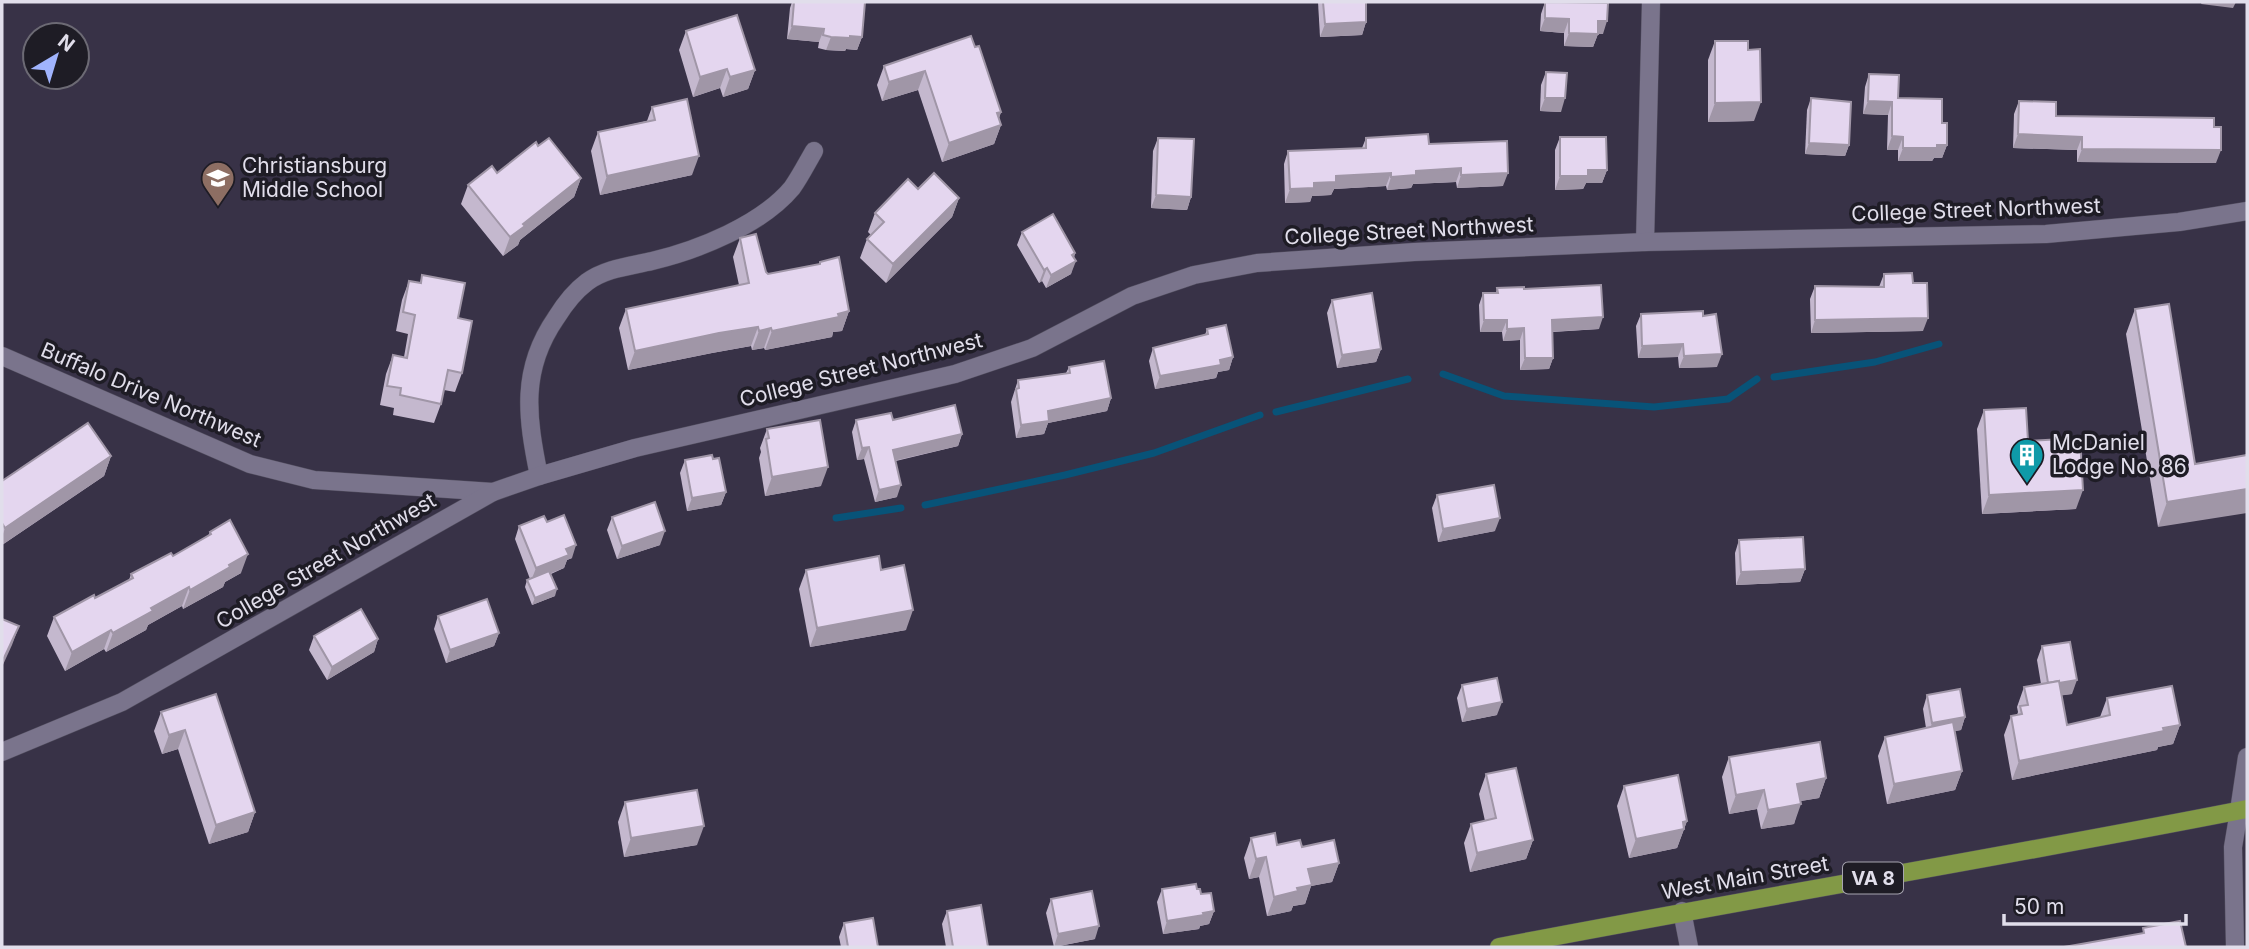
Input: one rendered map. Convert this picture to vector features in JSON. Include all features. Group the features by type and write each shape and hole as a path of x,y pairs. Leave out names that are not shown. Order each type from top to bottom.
{"main road":[{"name":"West Main Street","path":"1499,947 1682,911 2081,842 2243,810"}],"street":[{"path":"1645,242 1651,2"},
{"path":"539,476 530,434 529,393 533,359 545,333 564,306 588,281 618,267 655,260 698,246 733,231 767,211 792,187 814,151"},
{"name":"College Street Northwest","path":"2,752 122,702 493,492 635,448 955,374 1032,348 1132,296 1194,275 1270,262 1414,252 1645,242 2046,233 2179,222 2247,211"},
{"name":"Buffalo Drive Northwest","path":"2,356 250,464 314,480 493,492"},
{"path":"2235,947 2233,847 2243,810 2247,757"},
{"path":"1682,911 1689,947"}],"building":[{"path":"794,2 865,2 862,37 831,37 823,35 824,29 792,26"},
{"path":"1323,2 1366,2 1366,22 1325,24"},
{"path":"1545,2 1608,3 1607,21 1598,21 1598,34 1569,33 1569,19 1545,18"},
{"path":"737,15 755,70 730,77 727,69 700,77 686,31"},
{"path":"971,36 975,47 979,46 1001,112 997,113 1001,125 949,143 925,71 889,82 884,66"},
{"path":"1715,41 1748,41 1748,50 1760,49 1761,102 1715,103"},
{"path":"1546,72 1567,73 1565,98 1545,98"},
{"path":"1869,74 1899,75 1898,98 1942,99 1942,123 1947,123 1947,145 1937,145 1937,148 1903,148 1903,137 1892,136 1892,102 1868,101"},
{"path":"1811,98 1851,102 1849,145 1809,143"},
{"path":"687,99 699,156 607,176 598,132 655,120 652,107"},
{"path":"2019,101 2056,102 2056,116 2214,118 2214,127 2221,127 2221,150 2082,149 2082,137 2018,134"},
{"path":"1428,134 1429,144 1507,141 1508,173 1461,175 1461,168 1416,171 1416,175 1391,177 1391,173 1336,176 1336,182 1314,183 1314,188 1290,189 1288,151 1366,148 1366,138"},
{"path":"1560,137 1606,137 1607,170 1588,170 1588,176 1560,176"},
{"path":"549,138 581,178 510,237 468,185 492,166 497,173 536,142 538,146"},
{"path":"1158,138 1194,139 1191,197 1156,195"},
{"path":"934,173 959,198 893,264 867,239 884,222 875,213 908,179 918,189"},
{"path":"1053,214 1075,253 1072,255 1076,261 1051,275 1047,268 1044,270 1022,232"},
{"path":"756,234 768,274 820,264 839,257 849,311 838,314 839,317 772,331 771,328 759,331 758,327 635,351 626,309 749,283 740,238"},
{"path":"1912,273 1913,283 1927,283 1928,318 1815,320 1815,286 1884,287 1884,274"},
{"path":"422,275 465,283 458,318 472,321 462,373 448,370 441,404 400,395 401,388 387,386 393,355 407,358 415,315 403,312 409,281 421,283"},
{"path":"1601,285 1603,317 1552,320 1553,358 1525,358 1524,328 1507,329 1507,320 1484,320 1483,293 1498,293 1497,288"},
{"path":"1372,293 1381,349 1342,355 1332,300"},
{"path":"2169,304 2195,464 2247,455 2247,489 2167,502 2135,309"},
{"path":"1703,311 1703,316 1716,314 1722,354 1684,356 1683,344 1642,346 1641,314"},
{"path":"1226,325 1233,357 1220,360 1221,365 1160,376 1153,348 1208,334 1207,329"},
{"path":"1104,361 1111,398 1048,411 1049,421 1021,425 1016,389 1019,388 1018,380 1070,373 1069,367"},
{"path":"955,405 962,434 893,450 901,485 879,490 869,447 862,448 856,420 891,413 893,420"},
{"name":"McDaniel Lodge No. 86","path":"2026,408 2028,441 2080,438 2083,490 1989,495 1984,410"},
{"path":"820,420 828,467 772,477 767,429"},
{"path":"88,423 111,456 5,528 2,523 2,481"},
{"path":"712,455 713,459 719,458 726,492 692,498 685,460"},
{"path":"1494,485 1500,518 1443,529 1437,495"},
{"path":"655,502 665,531 622,546 612,517"},
{"path":"564,515 576,545 566,549 569,555 536,568 519,526 544,516 547,522"},
{"path":"230,520 248,554 190,590 189,587 151,608 153,611 72,652 54,617 133,578 131,574 171,553 173,556"},
{"path":"1803,537 1805,569 1741,572 1739,540"},
{"path":"879,556 881,570 904,565 913,610 817,628 806,570"},
{"path":"549,571 557,589 535,598 527,580"},
{"path":"487,599 499,633 450,650 438,616"},
{"path":"361,609 378,639 332,667 314,636"},
{"path":"2,619 19,626 3,660 2,659"},
{"path":"2070,642 2077,680 2048,683 2042,646"},
{"path":"1497,678 1502,702 1467,709 1462,685"},
{"path":"2059,681 2067,725 2110,715 2107,698 2172,686 2180,725 2163,728 2164,731 2019,761 2011,716 2022,714 2020,706 2028,705 2024,687"},
{"path":"1960,689 1965,717 1932,723 1927,695"},
{"path":"216,694 255,812 216,825 185,730 169,735 161,712"},
{"path":"1953,722 1962,771 1894,784 1885,737"},
{"path":"1820,742 1826,778 1797,784 1801,804 1768,810 1764,790 1736,795 1729,757"},
{"path":"1516,768 1533,840 1477,853 1471,824 1496,818 1486,774"},
{"path":"1678,775 1687,821 1683,822 1684,829 1636,839 1624,786"},
{"path":"697,790 704,826 631,838 625,802"},
{"path":"1275,833 1277,845 1300,840 1302,847 1334,840 1339,863 1308,869 1312,885 1274,897 1266,857 1256,859 1251,838"},
{"path":"1196,884 1201,894 1211,893 1214,911 1167,921 1162,889"},
{"path":"1092,891 1099,926 1058,934 1051,899"},
{"path":"981,905 988,947 953,947 947,911"},
{"path":"873,918 878,947 848,947 844,923"},
{"path":"2180,921 2186,947 2064,947 2144,933 2143,928"}],"waterway":[{"path":"1774,377 1875,362 1939,344"},
{"path":"1443,374 1504,396 1654,407 1728,399 1757,379"},
{"path":"1276,412 1408,379"},
{"path":"925,505 1154,453 1260,415"},
{"path":"836,518 901,508"}],"place":[{"name":"Christiansburg Middle School","path":"218,208"},
{"name":"McDaniel Lodge No. 86","path":"2027,485"}]}
